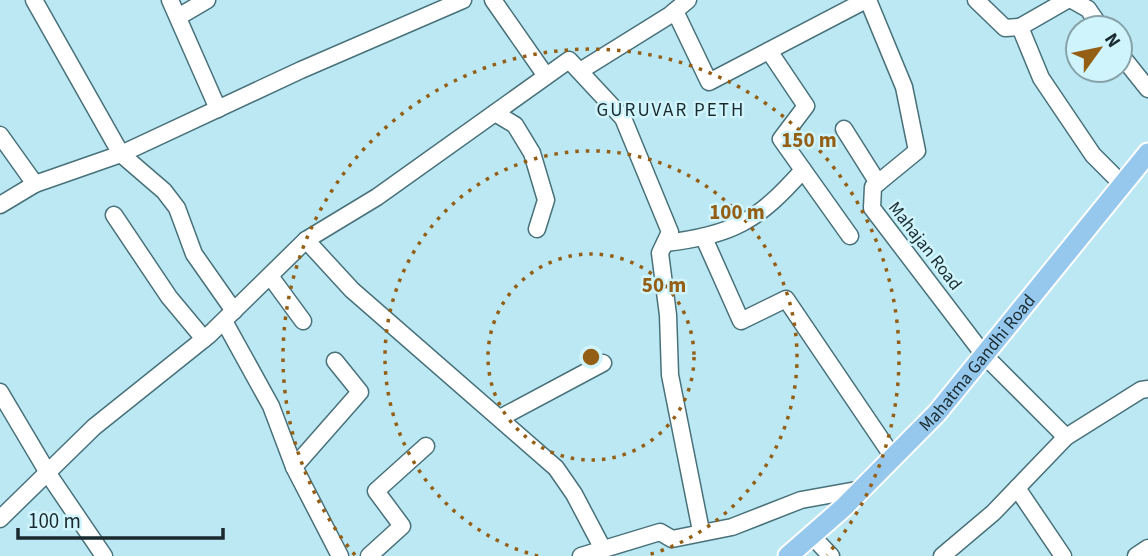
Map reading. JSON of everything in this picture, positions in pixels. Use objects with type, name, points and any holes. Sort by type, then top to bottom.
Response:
[{"type":"main road","name":"Mahatma Gandhi Road","points":[[788,556],[862,489],[937,413],[1148,152]]},
{"type":"street","points":[[34,0],[121,154],[164,191],[177,208],[194,254],[229,316],[271,406],[294,467],[340,556]]},
{"type":"street","points":[[170,0],[218,109]]},
{"type":"street","points":[[178,17],[206,0]]},
{"type":"street","points":[[0,205],[35,184],[121,154],[463,0]]},
{"type":"street","points":[[492,0],[546,76]]},
{"type":"street","points":[[580,71],[682,5],[709,82],[867,0]]},
{"type":"street","name":"Mahajan Road","points":[[867,0],[904,87],[917,151],[873,187],[872,208],[984,355]]},
{"type":"street","points":[[976,0],[1005,28],[1020,27],[1070,0],[1088,9],[1091,14]]},
{"type":"street","points":[[1020,27],[1041,78],[1093,155],[1122,184]]},
{"type":"street","points":[[769,51],[806,106],[781,139],[850,236]]},
{"type":"street","points":[[0,519],[94,427],[204,339],[306,240],[377,197],[569,60],[623,118],[670,232],[660,253],[668,314],[670,375],[701,531]]},
{"type":"street","points":[[1134,72],[1148,89]]},
{"type":"street","points":[[495,113],[515,125],[532,153],[547,200],[537,229]]},
{"type":"street","points":[[844,128],[878,183]]},
{"type":"street","points":[[0,135],[35,184]]},
{"type":"street","points":[[665,243],[704,238],[755,218],[803,170]]},
{"type":"street","points":[[114,215],[169,297],[204,339]]},
{"type":"street","points":[[704,238],[741,321],[786,299],[893,457]]},
{"type":"street","points":[[306,240],[352,290],[556,468],[574,494],[603,549]]},
{"type":"street","points":[[270,276],[303,321]]},
{"type":"street","points":[[984,355],[1066,438]]},
{"type":"street","points":[[294,467],[360,392],[335,361]]},
{"type":"street","points":[[500,418],[603,363]]},
{"type":"street","points":[[942,556],[1017,488],[1066,438],[1141,390],[1148,389]]},
{"type":"street","points":[[0,391],[103,556]]},
{"type":"street","points":[[369,556],[402,526],[376,491],[426,446]]},
{"type":"street","points":[[1017,488],[1063,556]]},
{"type":"street","points":[[581,556],[603,549],[627,550],[660,532],[672,539],[701,531],[732,527],[801,500],[862,489]]},
{"type":"street","points":[[811,536],[831,556]]},
{"type":"street","points":[[1136,556],[1148,548]]},
{"type":"district","name":"GURUVAR PETH","points":[[671,110]]}]
